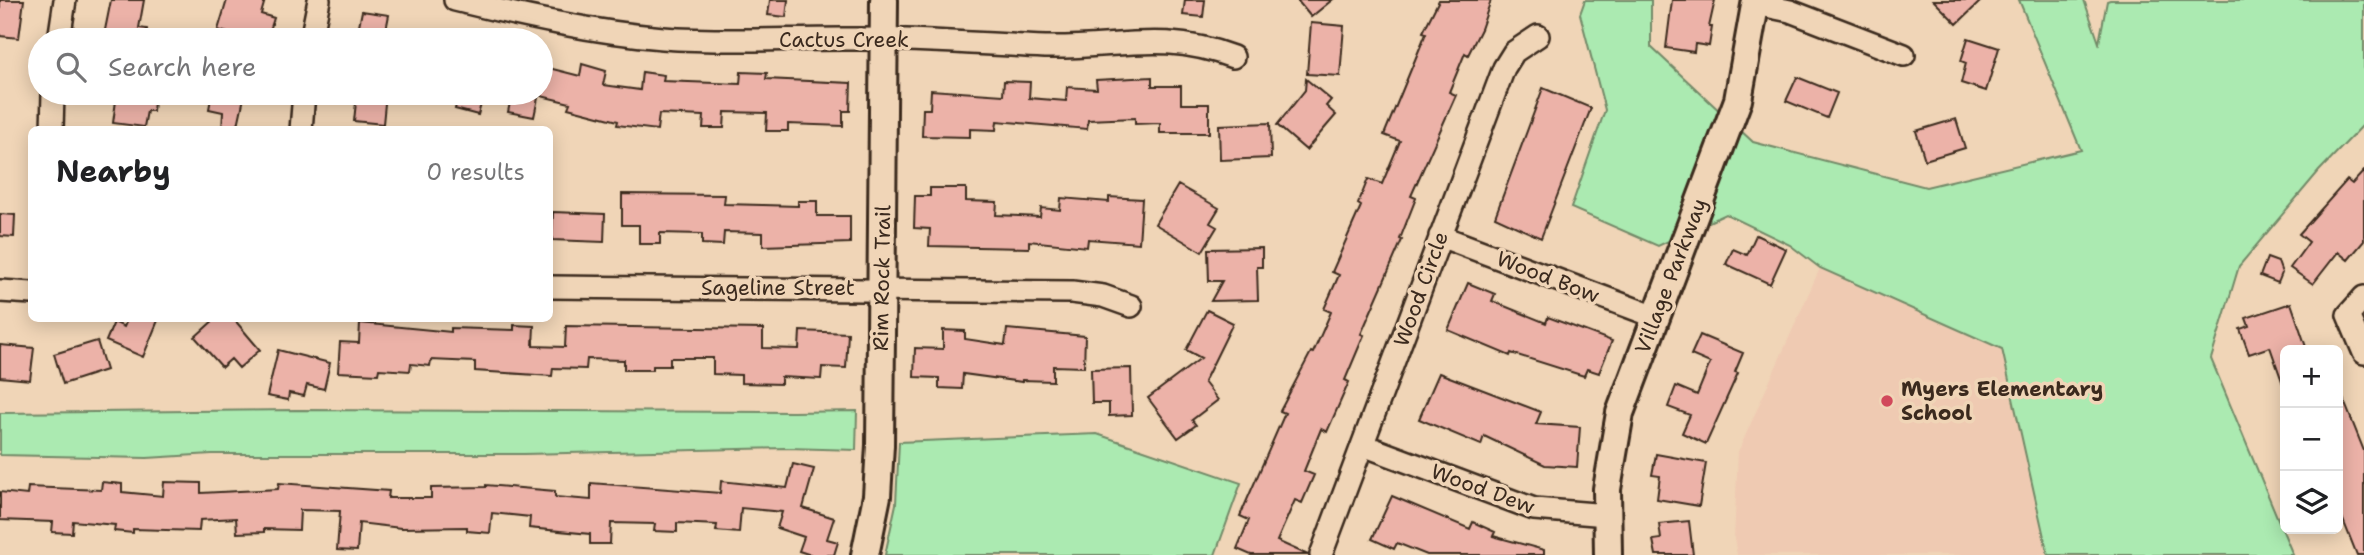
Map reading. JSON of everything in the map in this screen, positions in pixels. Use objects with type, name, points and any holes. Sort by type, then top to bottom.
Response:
[{"type":"street","points":[[61,28],[65,0]]},
{"type":"street","points":[[313,28],[319,0]]},
{"type":"street","name":"Cactus Creek","points":[[455,0],[571,26],[665,38],[762,41],[884,39],[1047,47],[1171,41],[1211,49],[1233,57]]},
{"type":"street","name":"Rim Rock Trail","points":[[865,555],[879,467],[884,0]]},
{"type":"street","points":[[1756,2],[1790,11],[1904,55]]},
{"type":"street","name":"Village Parkway","points":[[1608,555],[1607,515],[1612,445],[1620,413],[1738,100],[1756,2]]},
{"type":"street","name":"Wood Circle","points":[[1321,555],[1504,68],[1514,52],[1538,36]]},
{"type":"street","points":[[52,126],[53,105]]},
{"type":"street","points":[[301,126],[303,105]]},
{"type":"street","name":"Wood Bow","points":[[1440,236],[1656,317]]},
{"type":"street","name":"Sageline Street","points":[[553,287],[882,288],[1072,292],[1103,296],[1131,306]]},
{"type":"street","points":[[0,291],[28,293]]},
{"type":"street","points":[[2364,297],[2348,315],[2364,353]]},
{"type":"street","name":"Wood Dew","points":[[1363,445],[1534,509],[1607,515]]},
{"type":"shaded area","name":"Myers Elementary School","points":[[1820,268],[2002,350],[2048,555],[1737,555],[1734,538],[1738,452]]},
{"type":"green space","points":[[1585,0],[1651,0],[1651,47],[1753,142],[1926,187],[2081,150],[2019,0],[2084,0],[2099,43],[2107,1],[2110,0],[2364,0],[2364,124],[2319,171],[2239,266],[2211,359],[2280,524],[2280,534],[2284,534],[2293,555],[2048,555],[2002,349],[1820,268],[1790,245],[1726,214],[1658,246],[1571,208],[1605,110],[1580,14]]},
{"type":"green space","points":[[297,410],[857,411],[856,450],[787,448],[524,454],[212,454],[147,458],[0,455],[0,413]]},
{"type":"green space","points":[[1097,434],[1241,483],[1215,555],[885,555],[896,504],[899,442]]},
{"type":"building","points":[[0,0],[24,0],[19,38],[0,36]]},
{"type":"building","points":[[111,0],[144,0],[139,28],[105,28]]},
{"type":"building","points":[[227,0],[265,0],[261,14],[274,18],[271,28],[219,28]]},
{"type":"building","points":[[770,0],[788,0],[786,17],[768,15]]},
{"type":"building","points":[[1185,0],[1205,0],[1203,17],[1183,15]]},
{"type":"building","points":[[1297,0],[1332,0],[1311,17]]},
{"type":"building","points":[[1439,0],[1491,0],[1481,29],[1468,55],[1465,53],[1449,92],[1456,95],[1411,196],[1416,198],[1400,239],[1402,240],[1361,334],[1364,335],[1345,380],[1349,382],[1327,432],[1321,429],[1304,471],[1314,475],[1302,503],[1295,500],[1277,541],[1308,555],[1251,555],[1237,549],[1249,520],[1240,516],[1285,413],[1280,411],[1311,352],[1313,353],[1331,312],[1324,309],[1339,275],[1332,272],[1361,206],[1358,204],[1368,179],[1382,184],[1400,141],[1384,135],[1426,33],[1423,32]]},
{"type":"building","points":[[1672,0],[1715,0],[1709,27],[1712,27],[1709,46],[1695,44],[1694,52],[1666,48]]},
{"type":"building","points":[[1933,0],[1982,0],[1957,24]]},
{"type":"building","points":[[362,11],[389,15],[386,28],[358,28]]},
{"type":"building","points":[[1311,23],[1344,26],[1340,76],[1307,74]]},
{"type":"building","points":[[1968,38],[1999,48],[1986,91],[1961,83],[1966,63],[1961,61]]},
{"type":"building","points":[[582,64],[606,71],[603,85],[640,90],[642,72],[664,75],[663,81],[740,84],[741,72],[767,73],[766,79],[851,83],[850,111],[843,111],[843,126],[788,124],[788,131],[766,131],[767,113],[725,112],[724,128],[703,128],[704,116],[659,114],[657,130],[617,125],[618,121],[568,108],[570,103],[553,99],[553,69],[580,76]]},
{"type":"building","points":[[1152,77],[1152,86],[1181,86],[1181,104],[1209,104],[1209,133],[1160,133],[1160,123],[1135,124],[1135,118],[1088,120],[1087,129],[997,121],[996,130],[970,129],[970,137],[922,136],[923,109],[930,109],[931,90],[1003,95],[1004,81],[1030,82],[1029,98],[1066,101],[1067,87],[1097,89],[1096,80]]},
{"type":"building","points":[[1797,77],[1837,93],[1827,118],[1786,101]]},
{"type":"building","points":[[1306,79],[1331,100],[1326,106],[1336,115],[1306,150],[1277,125],[1305,90]]},
{"type":"building","points":[[1543,88],[1591,108],[1541,238],[1495,217]]},
{"type":"building","points":[[115,105],[154,105],[153,111],[147,111],[144,126],[113,123]]},
{"type":"building","points":[[210,105],[242,105],[238,126],[222,126],[223,112],[209,109]]},
{"type":"building","points":[[356,105],[385,105],[383,124],[354,121]]},
{"type":"building","points":[[456,105],[481,105],[478,115],[455,109]]},
{"type":"building","points":[[509,105],[536,105],[534,117],[508,112]]},
{"type":"building","points":[[1956,119],[1965,148],[1925,160],[1916,131]]},
{"type":"building","points":[[1270,123],[1271,158],[1220,160],[1219,125]]},
{"type":"building","points":[[2364,171],[2364,241],[2348,260],[2338,252],[2313,284],[2290,268],[2309,242],[2299,234],[2347,180],[2352,184]]},
{"type":"building","points":[[1178,185],[1219,208],[1210,223],[1217,227],[1202,252],[1155,224]]},
{"type":"building","points":[[930,188],[966,188],[966,201],[997,202],[996,215],[1040,217],[1041,208],[1060,210],[1061,198],[1109,202],[1109,197],[1142,199],[1139,243],[1088,239],[1087,247],[1029,241],[1029,248],[929,246],[930,229],[914,228],[915,196],[930,196]]},
{"type":"building","points":[[622,194],[725,195],[724,204],[798,206],[798,201],[817,201],[817,216],[850,216],[850,243],[763,246],[763,233],[724,232],[723,245],[702,244],[702,234],[660,233],[660,244],[639,244],[639,225],[622,225]]},
{"type":"building","points":[[553,212],[605,214],[604,242],[553,240]]},
{"type":"building","points":[[0,214],[15,215],[14,237],[0,236]]},
{"type":"building","points":[[1756,235],[1786,249],[1770,284],[1726,264],[1733,249],[1747,255]]},
{"type":"building","points":[[1262,248],[1262,267],[1257,267],[1258,300],[1211,301],[1222,281],[1209,281],[1208,249]]},
{"type":"building","points":[[2267,258],[2278,262],[2282,273],[2278,283],[2260,276]]},
{"type":"building","points":[[1468,283],[1495,294],[1492,301],[1546,323],[1548,317],[1612,341],[1599,373],[1587,369],[1584,376],[1511,353],[1510,356],[1448,330]]},
{"type":"building","points":[[2291,303],[2305,345],[2280,345],[2280,375],[2270,347],[2249,354],[2240,329],[2249,326],[2246,318]]},
{"type":"building","points":[[1207,310],[1233,323],[1204,382],[1218,400],[1192,420],[1196,425],[1178,438],[1148,398],[1201,358],[1186,350]]},
{"type":"building","points":[[114,322],[124,327],[126,322],[157,322],[143,357],[106,341]]},
{"type":"building","points":[[212,322],[236,322],[260,350],[239,368],[231,359],[222,367],[195,337]]},
{"type":"building","points":[[360,323],[451,332],[451,328],[514,330],[514,325],[534,326],[533,346],[565,347],[566,326],[763,329],[763,348],[799,349],[800,331],[848,333],[846,368],[822,367],[821,379],[781,377],[781,384],[741,383],[741,375],[713,374],[713,358],[670,358],[670,366],[653,366],[653,370],[624,370],[624,360],[587,359],[586,369],[553,368],[552,376],[475,371],[475,362],[431,360],[430,366],[411,364],[410,371],[379,369],[378,374],[338,372],[340,342],[359,343]]},
{"type":"building","points":[[1007,329],[1085,336],[1084,367],[1053,366],[1053,381],[1022,382],[963,374],[962,389],[939,388],[939,378],[914,377],[915,348],[943,349],[943,330],[965,331],[965,339],[1005,345]]},
{"type":"building","points":[[1700,335],[1743,353],[1735,372],[1738,373],[1706,444],[1682,433],[1690,415],[1668,407],[1676,386],[1697,395],[1710,363],[1691,355]]},
{"type":"building","points":[[97,341],[106,370],[63,384],[54,354]]},
{"type":"building","points":[[0,345],[34,348],[30,380],[0,377]]},
{"type":"building","points":[[278,350],[330,363],[324,389],[307,385],[304,396],[289,393],[288,400],[267,396]]},
{"type":"building","points":[[1131,368],[1132,415],[1109,416],[1109,403],[1092,403],[1091,369]]},
{"type":"building","points":[[1439,373],[1541,412],[1536,424],[1580,427],[1577,467],[1545,465],[1484,436],[1481,445],[1419,419]]},
{"type":"building","points":[[2343,398],[2364,451],[2364,555],[2357,555],[2343,520]]},
{"type":"building","points":[[1656,454],[1706,463],[1699,506],[1657,499],[1660,476],[1652,475]]},
{"type":"building","points":[[793,464],[814,469],[803,508],[834,518],[827,539],[838,542],[834,555],[811,555],[799,551],[804,537],[777,528],[782,512],[741,508],[739,533],[716,531],[717,525],[677,523],[677,532],[654,531],[655,524],[611,523],[610,544],[590,544],[590,534],[529,528],[530,517],[492,513],[490,533],[467,531],[467,527],[401,528],[359,523],[357,551],[337,550],[340,511],[300,510],[299,530],[264,529],[264,532],[237,533],[236,518],[200,520],[199,531],[133,529],[133,533],[114,531],[115,525],[73,521],[72,533],[52,532],[53,522],[0,520],[0,492],[27,495],[28,487],[101,490],[102,482],[122,484],[122,492],[163,496],[164,482],[201,483],[201,493],[278,489],[279,483],[389,491],[388,498],[431,498],[431,488],[486,485],[555,491],[555,497],[591,500],[591,483],[720,493],[721,481],[787,488]]},
{"type":"building","points":[[1392,496],[1470,529],[1473,522],[1495,532],[1493,536],[1544,550],[1544,555],[1427,555],[1397,543],[1394,549],[1372,539]]},
{"type":"building","points":[[1689,521],[1693,555],[1656,555],[1653,540],[1661,539],[1659,524]]},
{"type":"place","name":"Myers Elementary School","points":[[1887,401]]}]
